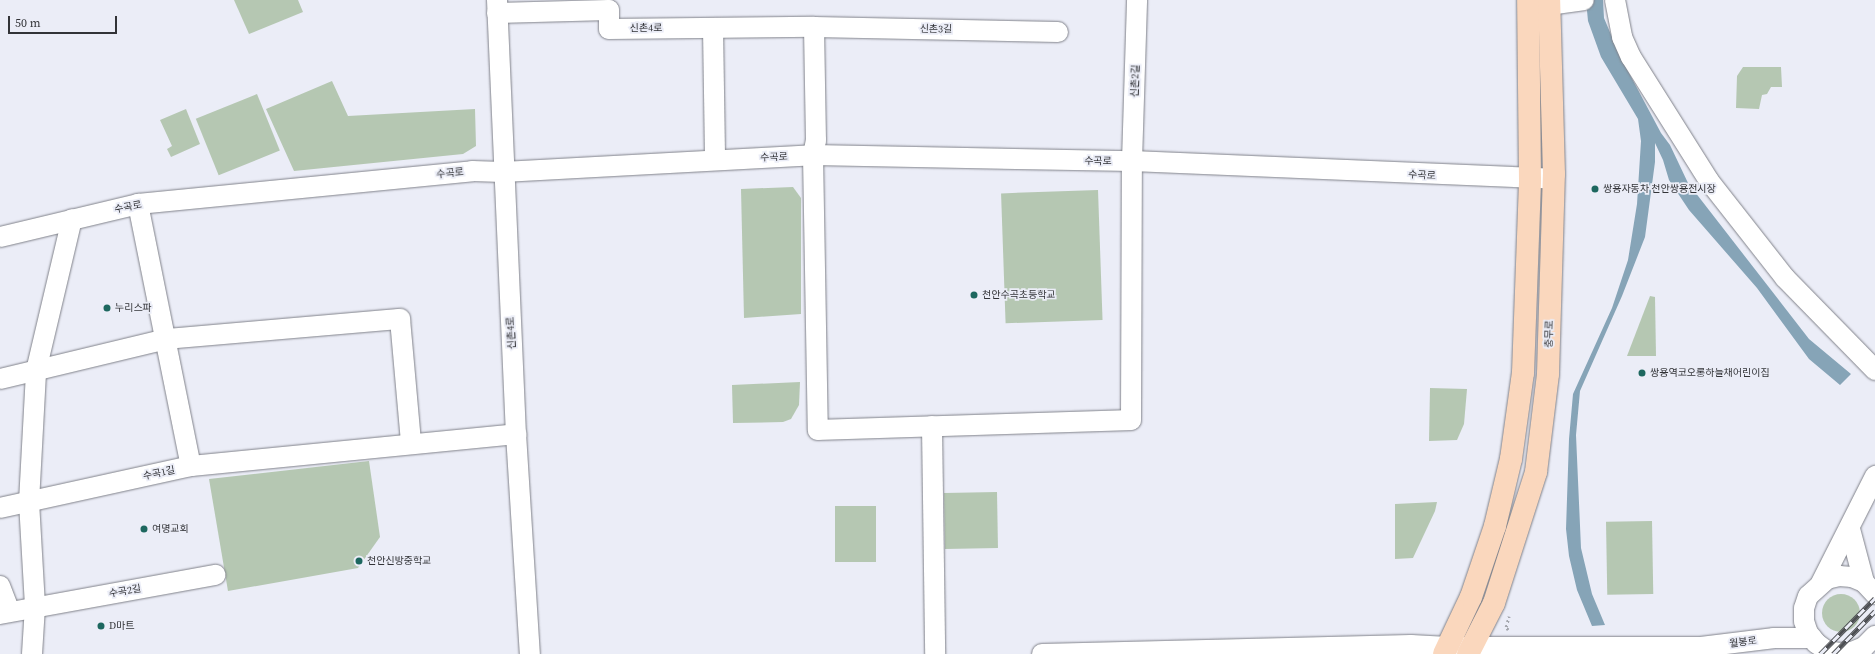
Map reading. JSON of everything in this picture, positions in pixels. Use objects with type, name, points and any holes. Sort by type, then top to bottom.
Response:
[{"type":"main road","points":[[1458,651],[1471,597],[1495,526],[1511,459],[1523,373],[1530,180],[1528,0]]},
{"type":"main road","name":"충무로","points":[[1458,651],[1494,603],[1536,472],[1548,374],[1553,179],[1549,2]]},
{"type":"street","name":"신촌2길","points":[[932,426],[1131,420],[1132,161],[1137,0]]},
{"type":"street","points":[[1549,2],[1581,0]]},
{"type":"street","points":[[1615,0],[1622,37],[1631,57],[1709,181],[1785,278],[1875,370]]},
{"type":"street","name":"신촌4로","points":[[530,654],[516,434],[503,172],[497,6],[609,5],[609,29],[814,27]]},
{"type":"street","points":[[814,27],[816,140],[813,155],[818,430],[932,426],[935,654]]},
{"type":"street","name":"신촌3길","points":[[814,27],[1058,32]]},
{"type":"street","points":[[713,28],[715,159]]},
{"type":"street","name":"수곡로","points":[[0,237],[138,204],[472,171],[503,172],[715,159],[813,155],[1132,161],[1530,180],[1553,179]]},
{"type":"street","points":[[138,204],[191,466]]},
{"type":"street","points":[[32,654],[35,606],[29,502],[36,371],[72,219]]},
{"type":"street","points":[[0,379],[166,339],[400,319],[412,443]]},
{"type":"street","name":"수곡1길","points":[[0,508],[191,466],[412,443],[516,434]]},
{"type":"street","points":[[1864,647],[1827,650],[1812,646],[1804,621],[1804,613],[1808,596],[1821,583],[1835,551],[1850,529],[1875,476]]},
{"type":"street","points":[[1850,529],[1869,588]]},
{"type":"street","name":"수곡2길","points":[[0,586],[4,612],[215,576]]},
{"type":"street","points":[[1821,583],[1839,576],[1852,577],[1869,588]]},
{"type":"street","points":[[1774,638],[1804,613]]},
{"type":"street","name":"월봉로","points":[[1458,651],[1701,647],[1729,649],[1774,638],[1812,646]]},
{"type":"street","points":[[1042,654],[1277,652],[1411,645],[1458,651]]},
{"type":"path","points":[[1511,611],[1506,627],[1511,632]]},
{"type":"green space","points":[[234,0],[298,0],[303,12],[249,34]]},
{"type":"green space","points":[[1743,67],[1781,67],[1782,87],[1771,87],[1767,94],[1762,95],[1759,109],[1736,108],[1737,76]]},
{"type":"green space","points":[[332,81],[348,116],[475,109],[476,146],[463,154],[294,171],[266,109]]},
{"type":"green space","points":[[257,94],[280,151],[219,175],[196,119]]},
{"type":"green space","points":[[186,109],[200,144],[171,157],[167,149],[172,146],[160,120]]},
{"type":"green space","points":[[793,187],[801,198],[801,314],[744,318],[741,189]]},
{"type":"green space","points":[[1098,190],[1103,320],[1006,323],[1001,193]]},
{"type":"green space","points":[[1650,296],[1655,297],[1656,356],[1627,356]]},
{"type":"green space","points":[[800,382],[799,405],[791,419],[783,422],[733,423],[732,385]]},
{"type":"green space","points":[[1430,388],[1467,389],[1464,424],[1457,440],[1429,441]]},
{"type":"green space","points":[[369,461],[380,537],[358,568],[228,591],[209,479]]},
{"type":"green space","points":[[997,492],[998,548],[945,549],[944,493]]},
{"type":"green space","points":[[1437,502],[1435,511],[1413,558],[1395,559],[1395,504]]},
{"type":"green space","points":[[835,506],[876,506],[876,562],[835,562]]},
{"type":"green space","points":[[1652,521],[1653,594],[1607,595],[1606,522]]},
{"type":"green space","points":[[1837,594],[1845,594],[1855,599],[1859,606],[1859,620],[1855,627],[1845,632],[1837,632],[1827,627],[1825,624],[1822,617],[1822,609],[1827,599],[1830,597]]},
{"type":"water","points":[[1586,0],[1603,0],[1604,18],[1620,56],[1661,133],[1670,145],[1688,183],[1809,339],[1851,374],[1840,385],[1809,359],[1757,288],[1689,210],[1669,180],[1663,160],[1655,143],[1655,162],[1645,237],[1622,296],[1580,391],[1576,435],[1581,548],[1592,594],[1605,625],[1592,626],[1577,590],[1569,556],[1566,529],[1569,439],[1573,394],[1612,308],[1628,260],[1637,204],[1641,141],[1638,119],[1601,57],[1588,21]]},
{"type":"railway","points":[[1820,654],[1875,598]]},
{"type":"railway","points":[[1833,654],[1875,611]]},
{"type":"place","name":"쌍용자동차 천안쌍용전시장","points":[[1595,189]]},
{"type":"place","name":"천안수곡초등학교","points":[[974,295]]},
{"type":"place","name":"누리스파","points":[[107,308]]},
{"type":"place","name":"쌍용역코오롱하늘채어린이집","points":[[1642,373]]},
{"type":"place","name":"여명교회","points":[[144,529]]},
{"type":"place","name":"천안신방중학교","points":[[359,561]]},
{"type":"place","name":"D마트","points":[[101,626]]}]
